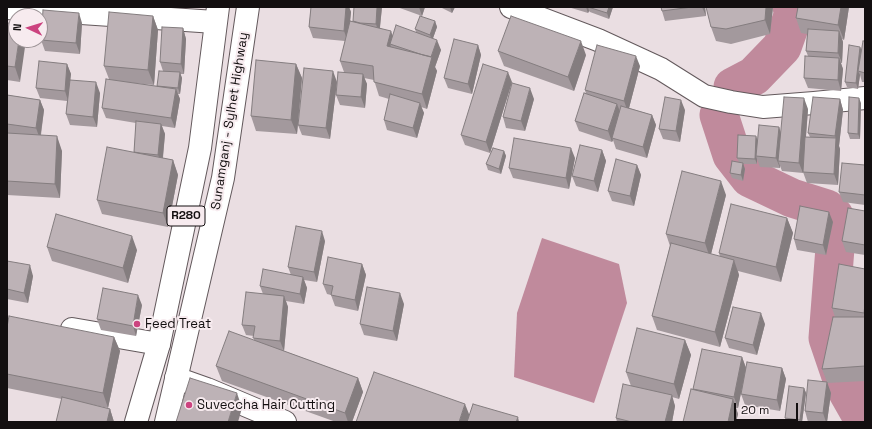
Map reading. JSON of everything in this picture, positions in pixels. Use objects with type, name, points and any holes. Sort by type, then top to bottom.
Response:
[{"type":"main road","name":"Sunamganj - Sylhet Highway","points":[[166,422],[223,178],[248,7]]},
{"type":"main road","points":[[511,7],[598,40],[661,69],[704,96],[763,107],[865,98]]},
{"type":"main road","points":[[7,8],[216,14]]},
{"type":"main road","name":"Sunamganj - Sylhet Highway","points":[[136,422],[159,344],[200,148],[216,14]]},
{"type":"main road","points":[[53,326],[159,344]]},
{"type":"main road","points":[[176,378],[207,389],[285,422]]},
{"type":"shaded area","points":[[542,238],[619,264],[627,303],[594,403],[514,377],[517,313]]},
{"type":"building","points":[[311,7],[346,7],[344,31],[309,27]]},
{"type":"building","points":[[354,7],[377,7],[376,24],[353,21]]},
{"type":"building","points":[[588,7],[609,7],[607,13]]},
{"type":"building","points":[[661,7],[692,7],[662,11]]},
{"type":"building","points":[[706,7],[766,7],[765,20],[726,29],[711,27]]},
{"type":"building","points":[[798,7],[841,7],[838,25],[796,18]]},
{"type":"building","points":[[48,10],[79,13],[76,43],[48,41]]},
{"type":"building","points":[[109,12],[153,16],[148,70],[104,66]]},
{"type":"building","points":[[420,16],[435,21],[430,35],[415,29]]},
{"type":"building","points":[[511,16],[581,41],[568,77],[498,51]]},
{"type":"building","points":[[350,21],[391,31],[387,46],[432,57],[422,94],[374,82],[373,66],[340,61]]},
{"type":"building","points":[[7,23],[8,48],[18,48],[15,67],[7,66]]},
{"type":"building","points":[[396,25],[437,40],[431,57],[390,44]]},
{"type":"building","points":[[162,27],[183,28],[181,64],[160,62]]},
{"type":"building","points":[[808,29],[839,31],[838,53],[806,51]]},
{"type":"building","points":[[454,39],[478,45],[468,84],[444,78]]},
{"type":"building","points":[[863,41],[865,41],[865,73],[858,71]]},
{"type":"building","points":[[597,45],[636,56],[624,101],[585,90]]},
{"type":"building","points":[[849,45],[860,47],[856,83],[845,82]]},
{"type":"building","points":[[805,56],[839,58],[838,80],[804,78]]},
{"type":"building","points":[[256,60],[296,64],[291,120],[251,116]]},
{"type":"building","points":[[39,61],[67,64],[65,91],[36,88]]},
{"type":"building","points":[[483,64],[508,72],[486,142],[461,135]]},
{"type":"building","points":[[304,68],[333,71],[326,128],[298,125]]},
{"type":"building","points":[[159,71],[180,72],[178,88],[157,86]]},
{"type":"building","points":[[338,72],[363,74],[361,97],[336,95]]},
{"type":"building","points":[[106,79],[176,89],[171,118],[102,108]]},
{"type":"building","points":[[70,80],[96,82],[93,117],[66,114]]},
{"type":"building","points":[[512,83],[530,88],[521,121],[503,117]]},
{"type":"building","points":[[584,93],[617,104],[608,131],[575,121]]},
{"type":"building","points":[[390,94],[420,103],[413,128],[384,120]]},
{"type":"building","points":[[7,95],[40,100],[36,128],[7,124]]},
{"type":"building","points":[[665,97],[681,100],[676,131],[659,129]]},
{"type":"building","points":[[784,97],[804,98],[799,163],[778,161]]},
{"type":"building","points":[[813,97],[840,99],[835,136],[808,133]]},
{"type":"building","points":[[849,97],[859,98],[858,134],[848,133]]},
{"type":"building","points":[[621,106],[652,115],[643,147],[612,138]]},
{"type":"building","points":[[136,121],[161,124],[158,155],[134,152]]},
{"type":"building","points":[[759,125],[779,127],[776,158],[756,156]]},
{"type":"building","points":[[7,133],[57,136],[55,184],[7,181]]},
{"type":"building","points":[[738,135],[756,136],[755,159],[737,158]]},
{"type":"building","points":[[805,137],[836,138],[834,174],[803,172]]},
{"type":"building","points":[[514,138],[571,148],[566,178],[509,168]]},
{"type":"building","points":[[580,145],[602,150],[594,181],[572,176]]},
{"type":"building","points":[[107,147],[173,160],[163,213],[97,200]]},
{"type":"building","points":[[493,148],[504,151],[499,169],[486,164]]},
{"type":"building","points":[[616,159],[637,165],[630,196],[608,191]]},
{"type":"building","points":[[732,161],[743,163],[741,175],[730,173]]},
{"type":"building","points":[[842,163],[865,165],[865,195],[839,192]]},
{"type":"building","points":[[682,171],[721,181],[705,243],[666,234]]},
{"type":"building","points":[[731,204],[787,218],[776,267],[719,253]]},
{"type":"building","points":[[800,206],[829,212],[823,245],[794,239]]},
{"type":"building","points":[[848,208],[865,211],[865,245],[842,241]]},
{"type":"building","points":[[56,214],[132,236],[123,268],[47,247]]},
{"type":"building","points":[[296,226],[322,231],[314,272],[288,267]]},
{"type":"building","points":[[671,243],[734,260],[715,332],[652,316]]},
{"type":"building","points":[[328,257],[362,264],[355,300],[331,295],[333,286],[323,284]]},
{"type":"building","points":[[7,261],[30,265],[24,293],[7,289]]},
{"type":"building","points":[[839,264],[865,269],[864,313],[832,308]]},
{"type":"building","points":[[263,269],[303,277],[300,294],[260,286]]},
{"type":"building","points":[[367,287],[400,293],[393,331],[360,324]]},
{"type":"building","points":[[103,288],[138,295],[133,326],[97,319]]},
{"type":"building","points":[[246,292],[284,296],[280,341],[253,338],[255,326],[242,325]]},
{"type":"building","points":[[733,307],[761,313],[753,345],[725,338]]},
{"type":"building","points":[[9,316],[114,337],[103,393],[7,374],[7,327]]},
{"type":"building","points":[[833,317],[865,317],[865,366],[822,369]]},
{"type":"building","points":[[637,328],[685,340],[674,384],[626,372]]},
{"type":"building","points":[[229,331],[358,378],[345,413],[216,366]]},
{"type":"building","points":[[702,349],[742,357],[734,397],[693,389]]},
{"type":"building","points":[[747,362],[782,368],[777,400],[741,394]]},
{"type":"building","points":[[374,372],[465,404],[459,422],[356,422]]},
{"type":"building","points":[[190,378],[237,393],[228,422],[176,422]]},
{"type":"building","points":[[808,380],[827,382],[823,413],[805,411]]},
{"type":"building","points":[[623,384],[672,395],[665,422],[632,422],[616,418]]},
{"type":"building","points":[[789,386],[804,388],[800,420],[785,418]]},
{"type":"building","points":[[691,389],[733,399],[728,422],[683,422]]},
{"type":"building","points":[[62,397],[110,409],[107,422],[56,422]]},
{"type":"building","points":[[473,404],[518,417],[516,422],[467,422]]},
{"type":"waterway","points":[[733,87],[754,76],[782,47],[794,13],[792,7]]},
{"type":"waterway","points":[[719,115],[732,155],[750,178],[792,198],[827,209],[834,216],[836,235],[828,338],[844,385],[865,422]]},
{"type":"place","name":"Feed Treat","points":[[137,324]]},
{"type":"place","name":"Suveccha Hair Cutting","points":[[189,405]]}]
